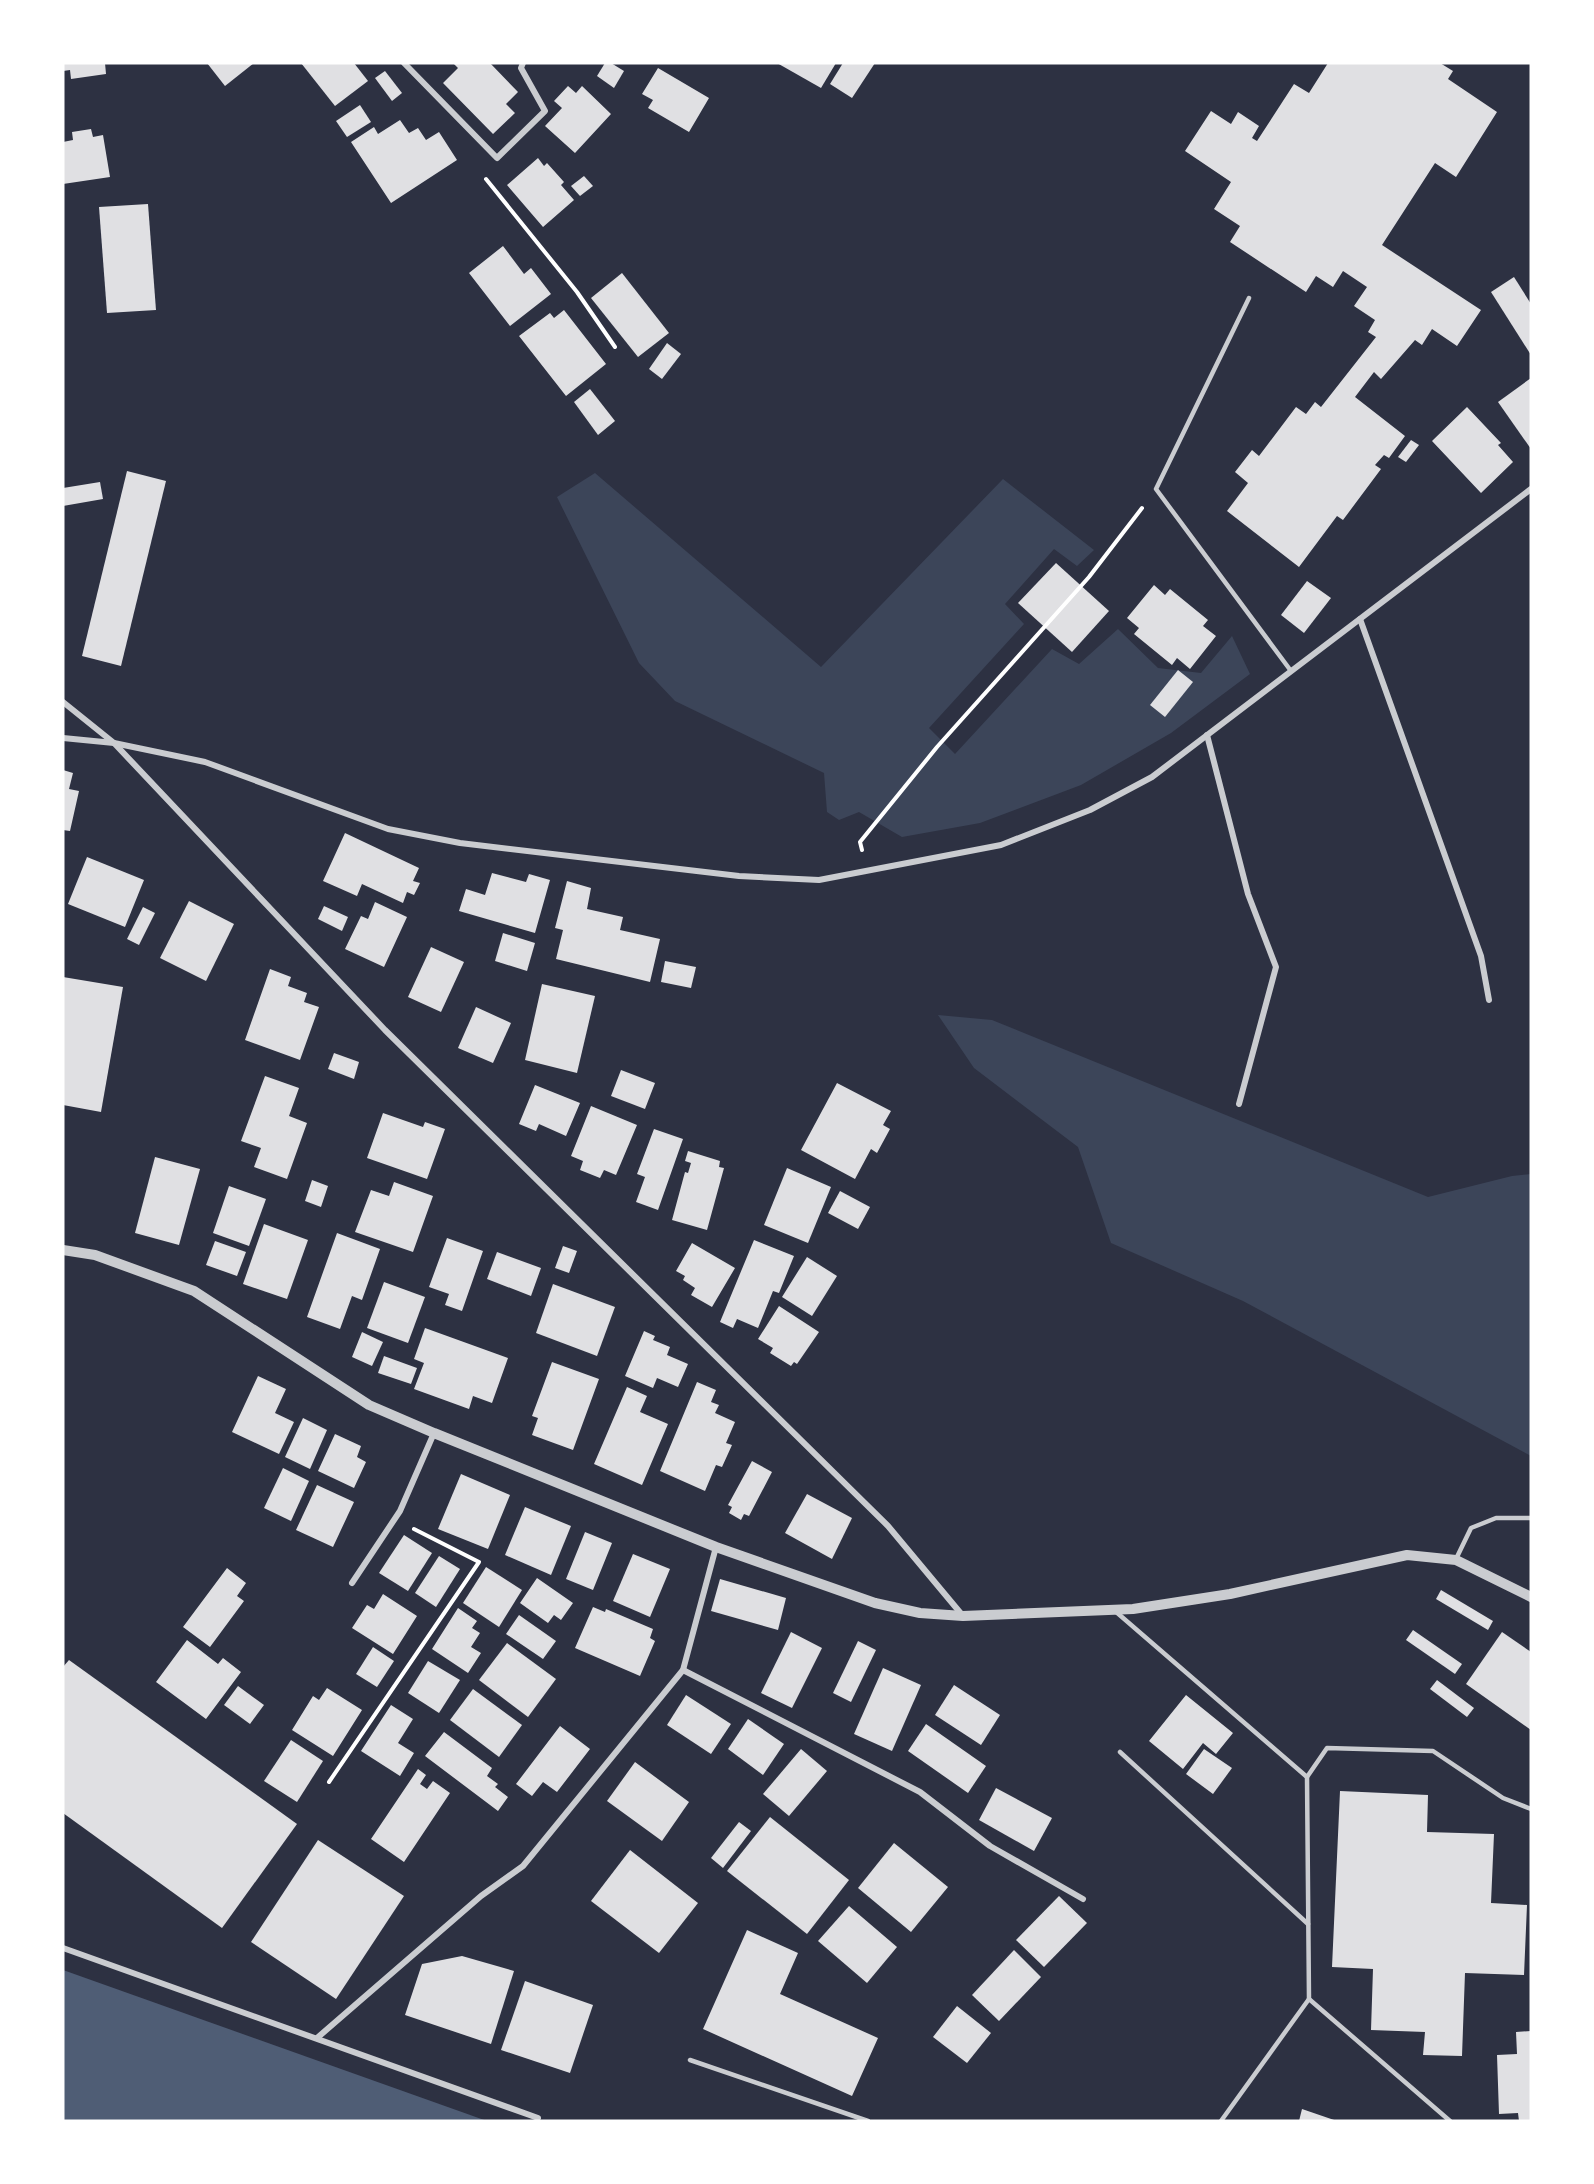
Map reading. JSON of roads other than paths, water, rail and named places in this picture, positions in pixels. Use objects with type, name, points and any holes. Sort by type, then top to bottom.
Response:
[{"type":"street","points":[[404,63],[497,158],[545,111],[520,68],[523,63]]},
{"type":"street","points":[[63,738],[114,743],[205,762],[388,829],[460,843],[739,876],[819,880],[1001,845],[1090,810],[1152,777],[1531,489]]},
{"type":"street","points":[[1360,619],[1481,956],[1489,1000]]},
{"type":"street","points":[[63,702],[114,743],[385,1030],[888,1526],[963,1616]]},
{"type":"street","points":[[1207,735],[1248,894],[1276,967],[1239,1104]]},
{"type":"street","points":[[63,1250],[95,1255],[194,1291],[369,1405],[716,1547],[875,1603],[920,1613],[963,1616],[1114,1610],[1230,1594],[1407,1555],[1456,1560],[1531,1597]]},
{"type":"street","points":[[352,1583],[394,1519],[434,1433]]},
{"type":"street","points":[[318,2038],[481,1896],[523,1866],[683,1670],[716,1547]]},
{"type":"street","points":[[683,1670],[920,1792],[990,1846],[1083,1899]]},
{"type":"street","points":[[63,1948],[538,2118]]},
{"type":"lane","points":[[1249,298],[1156,489],[1291,671]]},
{"type":"lane","points":[[1456,1560],[1471,1528],[1496,1518],[1531,1518]]},
{"type":"lane","points":[[1114,1610],[1307,1777]]},
{"type":"lane","points":[[1221,2121],[1309,1999],[1307,1777],[1327,1748],[1433,1751],[1503,1798],[1531,1809]]},
{"type":"lane","points":[[1120,1752],[1308,1924]]},
{"type":"lane","points":[[1309,1999],[1450,2121]]},
{"type":"lane","points":[[690,2060],[868,2121]]}]
